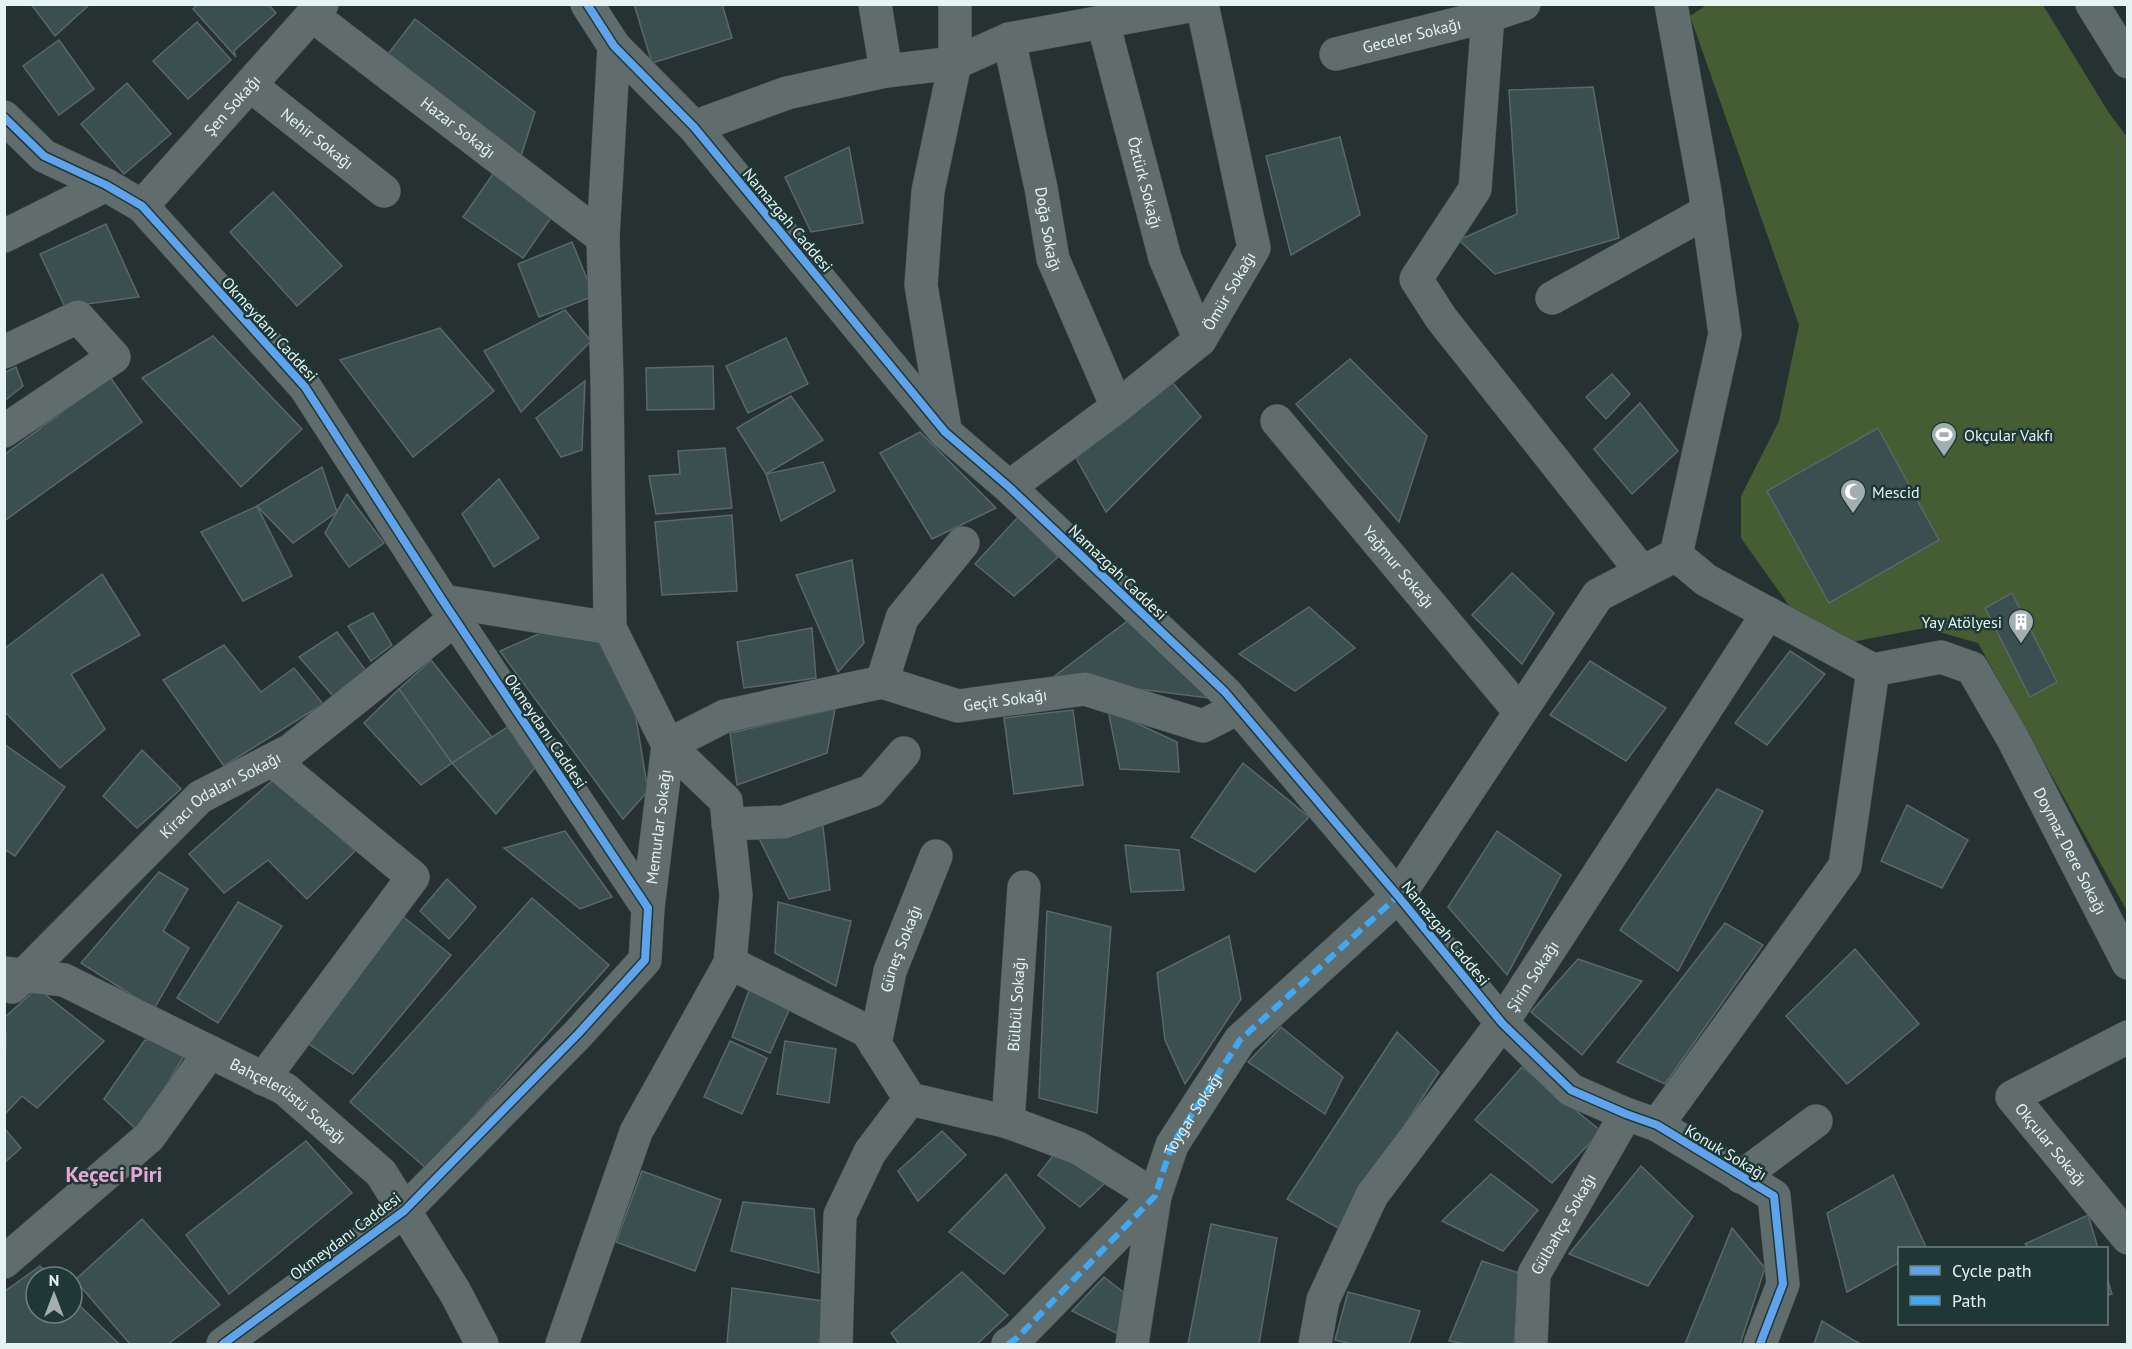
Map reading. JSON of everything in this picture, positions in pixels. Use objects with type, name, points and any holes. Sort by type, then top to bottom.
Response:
[{"type":"street","name":"Namazgah Caddesi","points":[[587,4],[614,46],[694,127],[945,432],[1009,487],[1225,692],[1502,1023],[1571,1090],[1657,1125]]},
{"type":"street","points":[[875,4],[886,70]]},
{"type":"street","points":[[945,432],[921,285],[928,191],[956,63],[955,4]]},
{"type":"street","points":[[694,127],[787,93],[886,70],[956,63],[1009,39],[1201,4]]},
{"type":"street","name":"Ömür Sokağı","points":[[1009,487],[1117,407],[1200,340],[1254,248],[1201,4]]},
{"type":"street","name":"Geceler Sokağı","points":[[1336,54],[1488,16],[1524,4]]},
{"type":"street","points":[[1657,1125],[1845,866],[1873,670],[1707,580],[1676,555],[1725,334],[1708,211],[1671,4]]},
{"type":"street","points":[[2092,4],[2127,62]]},
{"type":"street","name":"Şen Sokağı","points":[[142,206],[317,10]]},
{"type":"street","name":"Hazar Sokağı","points":[[317,10],[603,238]]},
{"type":"street","points":[[1488,16],[1475,189],[1416,279],[1441,318],[1642,572]]},
{"type":"street","name":"Öztürk Sokağı","points":[[1103,22],[1165,258],[1200,340]]},
{"type":"street","name":"Doğa Sokağı","points":[[1009,39],[1041,188],[1053,260],[1117,407]]},
{"type":"street","points":[[562,1344],[636,1132],[730,963],[736,895],[726,801],[668,745],[610,628],[603,238],[614,46]]},
{"type":"street","name":"Nehir Sokağı","points":[[250,85],[384,191]]},
{"type":"street","name":"Okmeydanı Caddesi","points":[[4,117],[44,156],[106,185],[142,206],[305,387],[449,610],[648,908],[645,960],[578,1034],[404,1211],[223,1344]]},
{"type":"street","points":[[4,236],[106,185]]},
{"type":"street","points":[[1552,298],[1708,211]]},
{"type":"street","points":[[4,352],[78,317],[114,357],[4,431]]},
{"type":"street","name":"Yağmur Sokağı","points":[[1277,421],[1520,712]]},
{"type":"street","points":[[882,682],[902,618],[963,543]]},
{"type":"street","name":"Toygar Sokağı","points":[[1008,1344],[1017,1338],[1155,1197],[1172,1145],[1240,1040],[1398,896],[1598,595],[1676,555]]},
{"type":"street","points":[[449,610],[610,628]]},
{"type":"street","name":"Kiracı Odaları Sokağı","points":[[11,981],[200,797],[291,750],[449,610]]},
{"type":"street","name":"Şirin Sokağı","points":[[1315,1344],[1323,1300],[1372,1195],[1502,1023],[1768,613]]},
{"type":"street","name":"Doymaz Dere Sokağı","points":[[1873,670],[1941,657],[1972,668],[2013,740],[2127,963]]},
{"type":"street","name":"Geçit Sokağı","points":[[668,745],[725,716],[882,682],[958,706],[1085,689],[1203,726],[1238,708]]},
{"type":"street","name":"Memurlar Sokağı","points":[[648,908],[668,745]]},
{"type":"street","points":[[728,824],[784,822],[871,791],[904,753]]},
{"type":"street","points":[[263,1079],[413,876],[272,760]]},
{"type":"street","name":"Güneş Sokağı","points":[[875,1044],[890,971],[936,856]]},
{"type":"street","name":"Bülbül Sokağı","points":[[1008,1122],[1024,887]]},
{"type":"street","points":[[730,963],[867,1031],[910,1099],[1008,1122],[1078,1148],[1155,1197],[1132,1344]]},
{"type":"street","name":"Bahçelerüstü Sokağı","points":[[11,981],[64,980],[285,1089],[381,1173],[455,1293],[482,1344]]},
{"type":"street","name":"Okçular Sokağı","points":[[2127,1037],[2012,1097],[2127,1238]]},
{"type":"street","points":[[4,1262],[149,1137],[210,1052]]},
{"type":"street","points":[[836,1344],[840,1215],[870,1152],[910,1099]]},
{"type":"street","name":"Gülbahçe Sokağı","points":[[1531,1344],[1534,1274],[1626,1114]]},
{"type":"street","points":[[1741,1177],[1816,1121]]},
{"type":"street","name":"Konuk Sokağı","points":[[1657,1125],[1774,1197],[1783,1284],[1760,1344]]},
{"type":"green space","name":"Okçular Vakfı","points":[[1708,4],[2043,5],[2109,113],[2127,137],[2127,911],[1978,643],[1925,628],[1851,642],[1795,614],[1741,538],[1741,496],[1779,421],[1799,325],[1690,16]]},
{"type":"building","points":[[31,4],[90,4],[55,36]]},
{"type":"building","points":[[198,4],[268,4],[276,13],[234,51],[236,57],[193,9]]},
{"type":"building","points":[[634,4],[722,4],[732,38],[652,63]]},
{"type":"building","points":[[415,19],[535,112],[521,156],[388,54]]},
{"type":"building","points":[[197,22],[231,60],[188,99],[153,61]]},
{"type":"building","points":[[59,40],[94,89],[59,115],[23,66]]},
{"type":"building","points":[[127,83],[171,134],[124,174],[81,124]]},
{"type":"building","points":[[1593,87],[1619,238],[1495,274],[1459,240],[1517,214],[1509,90]]},
{"type":"building","points":[[1340,137],[1360,215],[1291,255],[1266,156]]},
{"type":"building","points":[[849,147],[863,223],[811,232],[785,177]]},
{"type":"building","points":[[495,171],[555,212],[523,258],[463,217]]},
{"type":"building","points":[[273,192],[342,266],[297,306],[230,232]]},
{"type":"building","points":[[106,224],[139,297],[65,307],[40,254]]},
{"type":"building","points":[[572,242],[594,296],[539,317],[518,264]]},
{"type":"building","points":[[565,310],[591,341],[521,412],[484,351]]},
{"type":"building","points":[[440,328],[494,391],[413,457],[340,360]]},
{"type":"building","points":[[213,336],[302,429],[241,487],[142,378]]},
{"type":"building","points":[[786,338],[808,384],[748,413],[726,366]]},
{"type":"building","points":[[1350,359],[1427,436],[1399,522],[1296,404]]},
{"type":"building","points":[[713,366],[714,409],[647,410],[646,368]]},
{"type":"building","points":[[16,367],[23,386],[4,401],[4,373]]},
{"type":"building","points":[[1612,374],[1630,394],[1606,419],[1586,397]]},
{"type":"building","points":[[110,377],[142,422],[4,521],[4,455]]},
{"type":"building","points":[[585,381],[582,450],[561,457],[536,418]]},
{"type":"building","points":[[1173,383],[1201,417],[1106,512],[1076,458]]},
{"type":"building","points":[[791,396],[823,440],[766,474],[737,428]]},
{"type":"building","points":[[1640,403],[1678,451],[1632,494],[1594,449]]},
{"type":"building","name":"Mescid","points":[[1878,428],[1939,540],[1829,603],[1767,491]]},
{"type":"building","points":[[920,432],[996,508],[932,539],[880,453]]},
{"type":"building","points":[[725,448],[732,508],[656,514],[649,476],[680,474],[678,451]]},
{"type":"building","points":[[823,462],[835,491],[781,521],[766,474]]},
{"type":"building","points":[[322,467],[337,512],[293,543],[257,506]]},
{"type":"building","points":[[499,479],[539,538],[494,567],[462,514]]},
{"type":"building","points":[[347,494],[384,543],[349,567],[325,533]]},
{"type":"building","points":[[257,506],[292,576],[243,601],[201,532]]},
{"type":"building","points":[[732,515],[737,591],[662,595],[655,522]]},
{"type":"building","points":[[1018,517],[1058,557],[1014,596],[975,564]]},
{"type":"building","points":[[852,560],[864,643],[838,672],[796,575]]},
{"type":"building","points":[[1512,573],[1554,613],[1522,664],[1472,615]]},
{"type":"building","points":[[102,574],[140,635],[71,674],[105,729],[60,768],[4,711],[4,649]]},
{"type":"building","name":"Yay Atölyesi","points":[[2012,593],[2057,682],[2030,697],[1985,608]]},
{"type":"building","points":[[1309,607],[1355,648],[1295,691],[1239,654]]},
{"type":"building","points":[[373,613],[392,645],[371,661],[348,626]]},
{"type":"building","points":[[1130,619],[1209,698],[1052,678]]},
{"type":"building","points":[[812,628],[816,678],[744,688],[737,642]]},
{"type":"building","points":[[337,632],[367,672],[334,697],[299,657]]},
{"type":"building","points":[[543,632],[600,637],[635,712],[648,791],[623,819],[500,651]]},
{"type":"building","points":[[224,645],[261,692],[294,668],[323,704],[224,766],[163,680]]},
{"type":"building","points":[[1790,651],[1825,674],[1767,745],[1735,723]]},
{"type":"building","points":[[431,660],[492,737],[452,763],[399,689]]},
{"type":"building","points":[[1590,661],[1666,708],[1626,761],[1550,715]]},
{"type":"building","points":[[399,689],[452,763],[421,785],[364,723]]},
{"type":"building","points":[[835,709],[827,753],[737,785],[730,733]]},
{"type":"building","points":[[1073,710],[1083,785],[1014,794],[1004,718]]},
{"type":"building","points":[[1108,710],[1177,742],[1179,772],[1120,769]]},
{"type":"building","points":[[512,724],[539,763],[496,814],[452,763]]},
{"type":"building","points":[[4,744],[65,787],[15,856],[4,849]]},
{"type":"building","points":[[142,750],[181,789],[137,828],[103,796]]},
{"type":"building","points":[[1243,763],[1309,817],[1255,872],[1191,837]]},
{"type":"building","points":[[274,779],[355,851],[307,899],[268,860],[224,893],[189,854]]},
{"type":"building","points":[[1717,789],[1763,811],[1678,971],[1620,930]]},
{"type":"building","points":[[1907,805],[1968,840],[1942,888],[1881,861]]},
{"type":"building","points":[[823,826],[830,890],[789,899],[754,828]]},
{"type":"building","points":[[565,831],[612,897],[580,909],[504,848]]},
{"type":"building","points":[[1497,831],[1561,875],[1507,975],[1448,907]]},
{"type":"building","points":[[1125,845],[1179,850],[1184,890],[1131,892]]},
{"type":"building","points":[[159,872],[188,889],[163,931],[189,948],[154,1009],[81,963]]},
{"type":"building","points":[[447,879],[476,907],[449,939],[420,911]]},
{"type":"building","points":[[532,898],[609,965],[427,1169],[350,1102]]},
{"type":"building","points":[[238,902],[282,926],[218,1023],[177,998]]},
{"type":"building","points":[[778,902],[851,921],[836,986],[775,953]]},
{"type":"building","points":[[1047,911],[1111,927],[1097,1113],[1039,1098]]},
{"type":"building","points":[[401,915],[451,955],[353,1074],[306,1042]]},
{"type":"building","points":[[1725,923],[1763,945],[1665,1084],[1617,1062]]},
{"type":"building","points":[[1229,936],[1241,999],[1185,1084],[1165,1040],[1157,973]]},
{"type":"building","points":[[1855,949],[1919,1024],[1847,1084],[1786,1016]]},
{"type":"building","points":[[1578,959],[1642,981],[1582,1055],[1531,1012]]},
{"type":"building","points":[[751,985],[790,1008],[770,1053],[732,1037]]},
{"type":"building","points":[[37,988],[104,1041],[37,1108],[22,1096],[4,1115],[6,1035],[4,1018]]},
{"type":"building","points":[[1281,1027],[1343,1077],[1325,1114],[1248,1062]]},
{"type":"building","points":[[1397,1032],[1439,1072],[1338,1228],[1287,1199]]},
{"type":"building","points":[[145,1040],[192,1043],[138,1131],[104,1099]]},
{"type":"building","points":[[730,1041],[767,1058],[742,1114],[704,1097]]},
{"type":"building","points":[[785,1041],[836,1049],[829,1103],[777,1094]]},
{"type":"building","points":[[1522,1067],[1601,1131],[1552,1183],[1475,1120]]},
{"type":"building","points":[[4,1128],[21,1148],[4,1163]]},
{"type":"building","points":[[942,1131],[966,1155],[918,1201],[898,1171]]},
{"type":"building","points":[[306,1141],[352,1193],[229,1294],[186,1235]]},
{"type":"building","points":[[1063,1143],[1104,1184],[1080,1207],[1038,1175]]},
{"type":"building","points":[[1641,1166],[1693,1216],[1648,1286],[1569,1254]]},
{"type":"building","points":[[642,1171],[721,1200],[695,1271],[616,1242]]},
{"type":"building","points":[[1006,1174],[1045,1228],[1004,1274],[949,1232]]},
{"type":"building","points":[[1491,1174],[1538,1210],[1503,1251],[1442,1221]]},
{"type":"building","points":[[1893,1175],[1926,1247],[1898,1247],[1898,1263],[1847,1292],[1827,1213]]},
{"type":"building","points":[[743,1202],[814,1209],[819,1273],[731,1251]]},
{"type":"building","points":[[2088,1215],[2098,1247],[2028,1247],[2025,1244]]},
{"type":"building","points":[[142,1219],[220,1305],[168,1344],[130,1344],[84,1290],[84,1272]]},
{"type":"building","points":[[1211,1224],[1277,1238],[1259,1344],[1188,1344]]},
{"type":"building","points":[[1732,1228],[1765,1268],[1740,1344],[1685,1344]]},
{"type":"building","points":[[1482,1261],[1519,1273],[1514,1344],[1466,1344],[1449,1341]]},
{"type":"building","points":[[962,1272],[1008,1315],[977,1344],[899,1344],[891,1333]]},
{"type":"building","points":[[1104,1277],[1127,1295],[1118,1334],[1072,1311]]},
{"type":"building","points":[[24,1278],[24,1325],[84,1325],[84,1310],[119,1344],[4,1344],[4,1292]]},
{"type":"building","points":[[2108,1281],[2112,1294],[2108,1295]]},
{"type":"building","points":[[732,1288],[823,1301],[819,1344],[727,1344]]},
{"type":"building","points":[[1348,1292],[1420,1311],[1409,1344],[1352,1344],[1335,1340]]},
{"type":"building","points":[[1822,1321],[1853,1340],[1861,1344],[1814,1344]]},
{"type":"marked path","points":[[1008,1344],[1017,1338],[1155,1196],[1172,1145],[1240,1040],[1398,896]]},
{"type":"cycle path","points":[[587,4],[614,46],[694,127],[945,432],[1009,487],[1225,692],[1502,1023],[1571,1090],[1657,1125],[1774,1196],[1783,1284],[1760,1344]]},
{"type":"cycle path","points":[[4,117],[44,156],[106,185],[142,206],[305,387],[443,601],[648,908],[645,960],[578,1034],[404,1211],[223,1344]]},
{"type":"place","name":"Okçular Vakfı","points":[[1944,458]]},
{"type":"place","name":"Mescid","points":[[1853,515]]},
{"type":"place","name":"Yay Atölyesi","points":[[2021,645]]},
{"type":"district","name":"Keçeci Piri","points":[[114,1174]]}]
